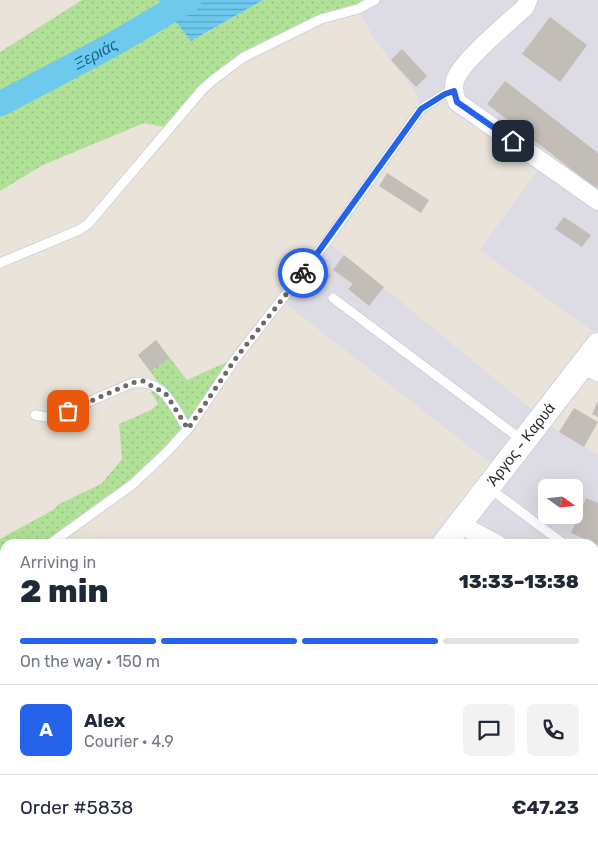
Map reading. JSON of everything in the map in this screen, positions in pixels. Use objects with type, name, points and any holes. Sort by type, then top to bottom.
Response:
[{"type":"main road","name":"Άργος - Καρυά","points":[[448,539],[523,441],[590,369],[598,345]]},
{"type":"street","points":[[528,0],[525,7],[478,50],[456,78],[454,91],[457,102],[598,201]]},
{"type":"street","points":[[459,524],[488,539]]},
{"type":"lane","points":[[0,263],[79,230],[88,224],[202,90],[244,56],[321,19],[358,9],[376,0]]},
{"type":"lane","points":[[57,539],[133,484],[188,429],[236,358],[322,248],[421,109],[445,94],[454,91]]},
{"type":"lane","points":[[334,298],[523,441]]},
{"type":"lane","points":[[36,414],[52,418],[132,383],[143,381],[166,394],[188,429]]},
{"type":"lane","points":[[488,488],[557,539]]},
{"type":"shaded area","points":[[375,0],[598,0],[598,335],[480,250],[543,163],[453,91],[421,109],[417,94],[373,37],[358,9]]},
{"type":"shaded area","points":[[327,241],[536,413],[497,468],[282,301]]},
{"type":"shaded area","points":[[545,421],[559,432],[598,455],[598,539],[454,539]]},
{"type":"green space","points":[[82,0],[158,0],[191,41],[263,0],[375,0],[292,33],[252,53],[215,78],[169,128],[144,123],[43,165],[0,191],[0,52]]},
{"type":"green space","points":[[156,340],[187,380],[236,358],[167,452],[56,539],[0,539],[53,510],[59,504],[101,484],[122,459],[119,424],[151,410],[158,404],[151,392],[158,382],[138,355]]},
{"type":"water","points":[[158,0],[263,0],[191,41]]},
{"type":"building","points":[[550,17],[587,45],[560,82],[522,54]]},
{"type":"building","points":[[402,49],[427,76],[416,87],[391,60]]},
{"type":"building","points":[[505,81],[598,153],[598,190],[487,104]]},
{"type":"building","points":[[387,173],[429,200],[421,213],[379,186]]},
{"type":"building","points":[[564,217],[591,235],[582,247],[555,229]]},
{"type":"building","points":[[344,255],[384,287],[369,306],[348,289],[353,284],[333,270]]},
{"type":"building","points":[[321,268],[331,275],[322,289],[312,282]]},
{"type":"building","points":[[156,340],[169,358],[150,371],[138,355]]},
{"type":"building","points":[[598,401],[598,417],[592,414]]},
{"type":"building","points":[[574,408],[598,422],[584,447],[559,432]]},
{"type":"building","points":[[586,498],[598,503],[598,539],[584,539],[571,533],[575,524],[583,524],[583,505]]},
{"type":"waterway","name":"Ξεριάς","points":[[0,104],[110,46],[189,0]]},
{"type":"way so far","points":[[68,411],[132,383],[143,381],[166,394],[188,429],[236,358],[303,273]]},
{"type":"route","points":[[303,273],[421,109],[445,94],[454,91],[457,102],[513,141]]}]
